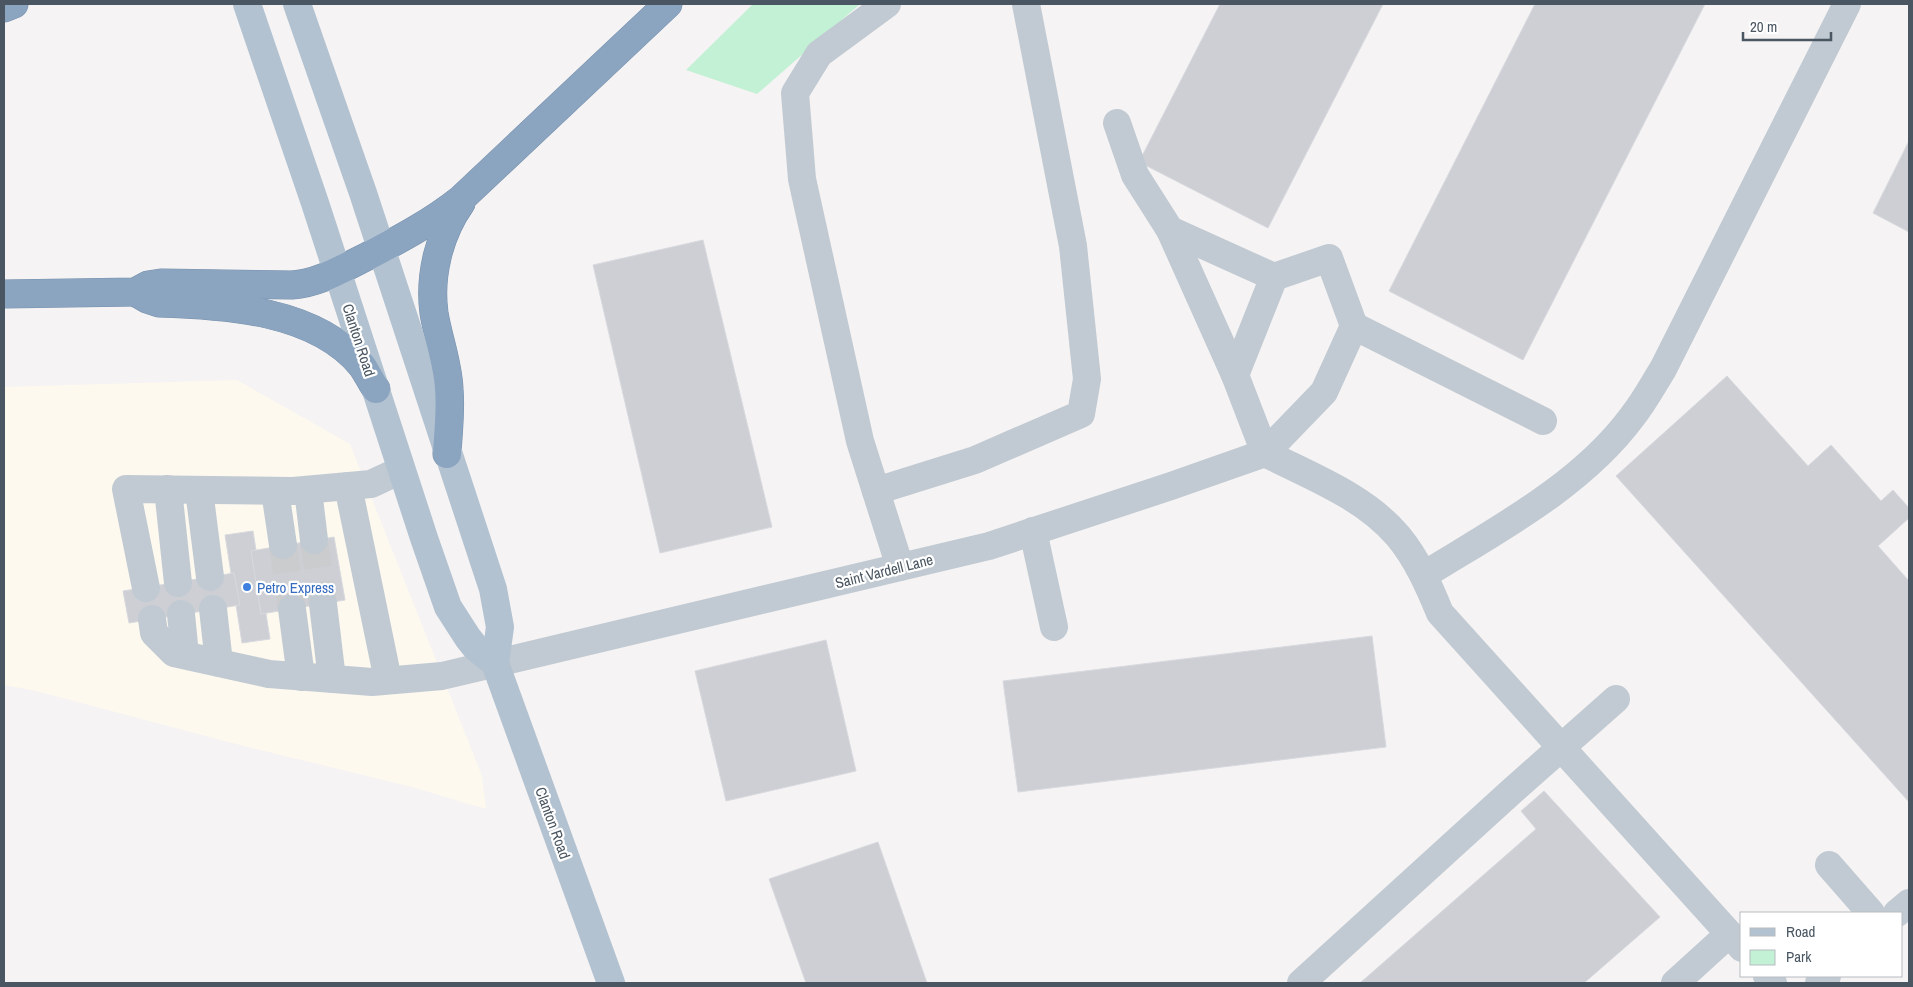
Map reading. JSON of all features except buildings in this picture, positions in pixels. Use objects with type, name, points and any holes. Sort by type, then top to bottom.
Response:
[{"type":"highway","points":[[4,8],[14,4]]},
{"type":"highway","points":[[4,294],[136,292],[148,285],[161,283],[298,285],[313,282],[337,272],[441,215],[472,190],[668,4]]},
{"type":"highway","points":[[447,454],[450,388],[434,314],[434,274],[449,223],[458,206],[472,190]]},
{"type":"highway","points":[[136,292],[147,299],[160,303],[217,306],[259,312],[315,331],[347,351],[362,367],[376,389]]},
{"type":"main road","name":"Clanton Road","points":[[297,4],[381,249],[496,602],[500,627],[495,663],[611,983]]},
{"type":"main road","name":"Clanton Road","points":[[249,9],[376,389],[401,470],[448,606],[476,648],[495,663]]},
{"type":"street","points":[[887,4],[819,54],[795,92],[802,178],[860,441],[900,567]]},
{"type":"street","points":[[876,491],[975,460],[1081,414],[1087,379],[1073,246],[1026,4]]},
{"type":"street","points":[[1424,575],[1531,509],[1556,491],[1600,452],[1632,418],[1664,370],[1847,4]]},
{"type":"street","points":[[1117,123],[1135,176],[1170,230],[1235,375],[1265,453],[1338,490],[1368,508],[1398,536],[1424,575],[1440,613],[1735,941],[1675,983]]},
{"type":"street","points":[[1170,230],[1274,277],[1329,258],[1354,326],[1543,421]]},
{"type":"street","points":[[1235,375],[1274,277]]},
{"type":"street","points":[[1265,453],[1324,392],[1354,326]]},
{"type":"street","name":"Saint Vardell Lane","points":[[152,619],[154,633],[174,653],[269,674],[372,682],[442,676],[989,546],[1265,453]]},
{"type":"street","points":[[146,588],[126,489],[308,490],[371,484],[401,470]]},
{"type":"street","points":[[348,486],[388,680]]},
{"type":"street","points":[[168,490],[178,583]]},
{"type":"street","points":[[200,490],[210,577]]},
{"type":"street","points":[[308,490],[314,540]]},
{"type":"street","points":[[275,491],[283,545]]},
{"type":"street","points":[[1033,531],[1054,627]]},
{"type":"street","points":[[323,604],[332,679]]},
{"type":"street","points":[[213,609],[219,663]]},
{"type":"street","points":[[292,609],[301,676]]},
{"type":"street","points":[[181,614],[185,655]]},
{"type":"street","points":[[1301,983],[1616,699]]},
{"type":"street","points":[[1829,865],[1870,912]]},
{"type":"street","points":[[1899,912],[1909,903]]},
{"type":"shaded area","points":[[237,380],[350,444],[482,776],[486,809],[412,787],[236,744],[36,691],[4,685],[4,387]]},
{"type":"green space","points":[[753,4],[860,4],[757,94],[686,70]]},
{"type":"tunnel","points":[[314,540],[323,604]]},
{"type":"tunnel","points":[[283,545],[292,609]]},
{"type":"place","name":"Petro Express","points":[[247,587]]}]
